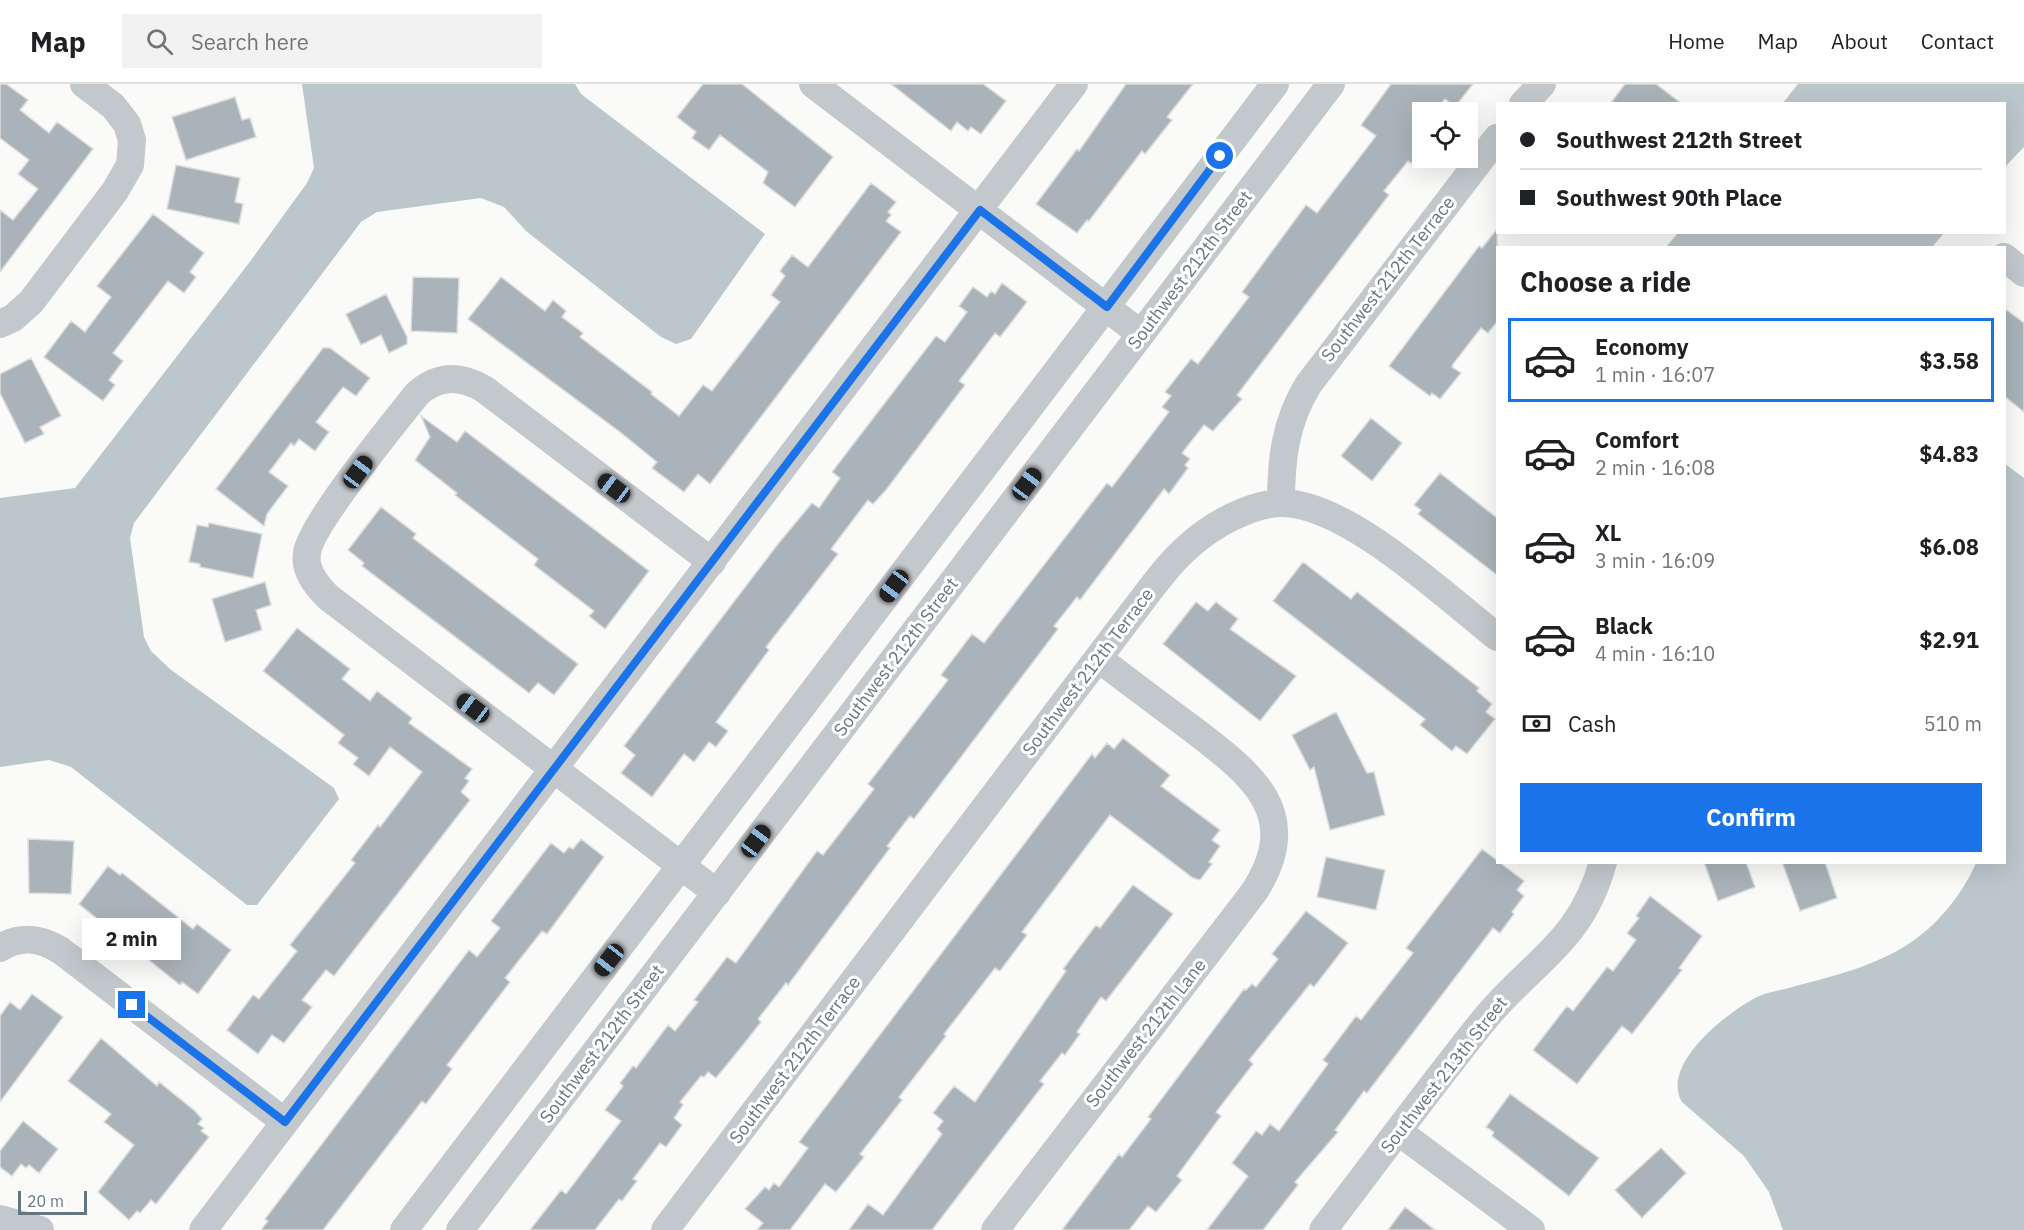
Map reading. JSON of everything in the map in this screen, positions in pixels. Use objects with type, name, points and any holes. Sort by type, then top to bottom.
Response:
[{"type":"street","points":[[0,324],[26,308],[115,191],[130,165],[132,140],[127,124],[118,111],[84,84]]},
{"type":"street","points":[[813,84],[1141,334]]},
{"type":"street","points":[[203,1230],[1074,84]]},
{"type":"street","points":[[404,1230],[1275,84]]},
{"type":"street","name":"Southwest 212th Street","points":[[460,1230],[1331,84]]},
{"type":"street","points":[[1525,102],[1542,84]]},
{"type":"street","name":"Southwest 212th Terrace","points":[[665,1230],[1154,585],[1188,547],[1221,523],[1253,510],[1281,503],[1283,447],[1295,407],[1308,385],[1496,139]]},
{"type":"street","points":[[2006,259],[2024,273]]},
{"type":"street","points":[[711,562],[484,389],[454,378],[440,380],[417,394],[314,530],[306,557],[314,580],[328,597],[717,893]]},
{"type":"street","points":[[1281,503],[1300,505],[1318,511],[1369,537],[1496,636]]},
{"type":"street","name":"Southwest 212th Lane","points":[[995,1230],[1254,892],[1270,863],[1275,827],[1266,799],[1239,767],[1098,658]]},
{"type":"street","name":"Southwest 213th Street","points":[[1323,1230],[1487,1017],[1571,932],[1592,897],[1602,864]]},
{"type":"street","points":[[0,948],[12,942],[27,939],[42,941],[60,950],[285,1122]]},
{"type":"street","points":[[1399,1132],[1531,1230]]},
{"type":"street","points":[[0,1219],[40,1230]]},
{"type":"shaded area","points":[[302,84],[575,84],[581,94],[765,234],[691,339],[676,344],[661,337],[526,231],[504,207],[481,198],[377,212],[361,222],[134,523],[130,538],[144,637],[151,651],[170,669],[334,788],[339,799],[257,905],[247,905],[71,767],[49,760],[0,767],[0,498],[75,488],[249,263],[307,183],[314,168]]},
{"type":"shaded area","points":[[1798,84],[2024,84],[2024,147],[2006,166],[2006,102],[1784,102]]},
{"type":"shaded area","points":[[1677,234],[1943,234],[1933,246],[1667,246]]},
{"type":"shaded area","points":[[2006,464],[2024,478],[2024,1230],[1783,1230],[1769,1192],[1744,1156],[1682,1102],[1678,1088],[1680,1072],[1688,1057],[1714,1027],[1757,997],[1853,970],[1907,945],[1928,929],[1948,909],[1976,864],[2006,864]]},
{"type":"building","points":[[0,84],[6,84],[28,100],[20,110],[49,133],[57,122],[93,149],[0,272],[0,210],[13,220],[38,189],[18,174],[29,160],[0,138]]},
{"type":"building","points":[[703,84],[742,84],[833,157],[795,207],[763,183],[768,172],[720,135],[709,150],[692,138],[696,132],[677,117]]},
{"type":"building","points":[[891,84],[983,84],[1006,101],[981,134],[971,127],[968,131],[957,122],[951,131]]},
{"type":"building","points":[[1126,84],[1193,84],[1167,117],[1172,120],[1145,154],[1142,151],[1089,221],[1087,220],[1077,233],[1036,204],[1077,149],[1079,151]]},
{"type":"building","points":[[1391,84],[1473,84],[1459,102],[1449,102],[1445,99],[1442,102],[1412,102],[1412,163],[1408,161],[1384,191],[1389,195],[1237,395],[1242,399],[1213,431],[1204,425],[1182,453],[1190,459],[1185,465],[1188,468],[1169,494],[1164,489],[1080,600],[1077,597],[1054,626],[1058,629],[914,819],[910,816],[887,846],[890,848],[788,985],[786,983],[758,1019],[761,1022],[747,1040],[716,1078],[708,1072],[704,1077],[701,1076],[680,1102],[683,1105],[674,1118],[682,1125],[666,1147],[660,1143],[633,1179],[637,1181],[622,1201],[619,1199],[595,1230],[530,1230],[561,1190],[566,1194],[621,1121],[605,1110],[623,1086],[620,1083],[633,1066],[636,1068],[668,1025],[675,1031],[698,1002],[694,1000],[727,957],[736,963],[817,851],[823,855],[874,789],[868,784],[948,680],[941,675],[972,634],[984,643],[1107,483],[1112,487],[1169,412],[1162,407],[1171,396],[1165,392],[1191,359],[1198,364],[1249,297],[1242,292],[1306,205],[1317,213],[1376,136],[1361,125]]},
{"type":"building","points":[[1625,84],[1656,84],[1679,102],[1612,102]]},
{"type":"building","points":[[235,97],[242,120],[250,118],[256,137],[186,160],[172,117]]},
{"type":"building","points":[[176,165],[240,178],[235,202],[243,204],[239,224],[167,209]]},
{"type":"building","points":[[871,183],[896,202],[888,212],[891,215],[886,221],[901,232],[710,484],[698,474],[684,492],[652,468],[657,462],[620,432],[468,319],[501,277],[545,311],[553,300],[566,311],[562,317],[583,333],[580,337],[652,392],[651,394],[679,416],[703,385],[712,391],[780,302],[771,295],[785,276],[780,271],[792,255],[808,267]]},
{"type":"building","points":[[153,214],[204,253],[190,272],[196,277],[184,293],[168,281],[113,353],[123,361],[109,380],[115,385],[103,401],[44,357],[71,321],[85,332],[111,297],[97,286]]},
{"type":"building","points":[[1496,230],[1496,323],[1488,333],[1481,328],[1453,364],[1452,367],[1461,373],[1440,399],[1432,393],[1430,396],[1389,366],[1479,246],[1482,248]]},
{"type":"building","points":[[413,277],[459,278],[457,333],[411,331]]},
{"type":"building","points":[[1002,283],[1027,302],[1000,337],[995,333],[959,381],[965,385],[886,490],[873,504],[868,500],[831,549],[838,554],[766,647],[769,650],[716,722],[728,731],[716,747],[709,742],[694,762],[684,754],[652,797],[621,773],[635,755],[624,746],[778,544],[812,503],[819,508],[840,478],[832,472],[936,336],[945,342],[967,312],[959,306],[973,287],[987,297],[991,291],[995,294]]},
{"type":"building","points":[[386,294],[407,337],[407,344],[389,353],[381,335],[361,345],[346,314]]},
{"type":"building","points":[[2006,310],[2024,323],[2024,412],[2006,398]]},
{"type":"building","points":[[323,348],[330,348],[370,378],[356,396],[343,387],[316,422],[329,432],[315,451],[299,439],[294,446],[291,443],[269,472],[288,486],[267,514],[264,526],[216,489]]},
{"type":"building","points":[[31,358],[61,416],[40,427],[44,434],[25,443],[0,393],[0,374]]},
{"type":"building","points":[[421,416],[457,442],[465,431],[649,571],[605,629],[589,616],[594,611],[534,565],[538,559],[455,495],[457,493],[415,460],[430,437]]},
{"type":"building","points":[[1371,418],[1402,443],[1372,481],[1341,456]]},
{"type":"building","points":[[1440,473],[1496,517],[1496,574],[1418,514],[1421,510],[1414,505]]},
{"type":"building","points":[[381,507],[416,534],[413,538],[578,664],[554,695],[538,683],[529,693],[362,566],[364,563],[348,550]]},
{"type":"building","points":[[209,523],[262,534],[253,578],[200,567],[200,564],[189,562],[197,525],[208,527]]},
{"type":"building","points":[[1303,562],[1351,599],[1357,592],[1479,688],[1477,691],[1492,704],[1486,712],[1495,719],[1467,754],[1456,746],[1452,751],[1420,725],[1425,719],[1273,601]]},
{"type":"building","points":[[265,582],[271,605],[256,610],[262,630],[225,642],[212,599]]},
{"type":"building","points":[[1196,602],[1208,611],[1216,602],[1238,619],[1230,629],[1296,676],[1260,721],[1163,644]]},
{"type":"building","points":[[297,628],[350,669],[342,679],[370,701],[377,691],[412,718],[409,723],[472,769],[465,778],[469,781],[461,792],[470,800],[334,976],[326,970],[302,1000],[312,1007],[284,1043],[272,1035],[258,1054],[227,1030],[253,995],[259,999],[297,951],[290,945],[355,863],[351,860],[378,825],[380,827],[422,772],[390,747],[369,776],[353,764],[358,758],[338,743],[344,735],[263,671]]},
{"type":"building","points":[[1336,712],[1367,773],[1374,772],[1385,815],[1330,830],[1314,767],[1310,770],[1292,735]]},
{"type":"building","points":[[1123,738],[1170,775],[1161,786],[1220,830],[1212,840],[1220,846],[1209,862],[1212,864],[1200,880],[1193,878],[1110,815],[1022,932],[1027,935],[1000,971],[995,968],[944,1034],[946,1036],[899,1097],[902,1100],[860,1154],[864,1157],[836,1192],[825,1184],[790,1230],[757,1230],[763,1223],[745,1209],[765,1187],[769,1190],[774,1183],[779,1187],[808,1148],[799,1142],[1092,754],[1095,758],[1107,743],[1114,749]]},
{"type":"building","points":[[28,839],[74,841],[71,894],[29,893]]},
{"type":"building","points":[[581,839],[604,857],[547,934],[542,931],[505,978],[510,982],[447,1065],[452,1069],[426,1104],[422,1101],[323,1230],[261,1230],[268,1221],[265,1219],[469,950],[477,957],[500,928],[491,921],[551,843],[564,853],[569,847],[573,849]]},
{"type":"building","points":[[1482,849],[1496,860],[1496,864],[1502,864],[1524,881],[1517,890],[1524,896],[1500,933],[1493,928],[1367,1093],[1364,1091],[1335,1130],[1338,1132],[1295,1182],[1298,1185],[1263,1230],[1207,1230],[1248,1176],[1232,1163],[1256,1131],[1262,1135],[1270,1124],[1279,1131],[1328,1064],[1323,1060],[1356,1016],[1361,1020],[1413,953],[1406,948]]},
{"type":"building","points":[[1326,857],[1385,870],[1376,910],[1317,897]]},
{"type":"building","points":[[1705,864],[1747,864],[1755,887],[1718,901]]},
{"type":"building","points":[[1783,864],[1826,864],[1837,898],[1800,911]]},
{"type":"building","points":[[108,866],[120,875],[122,873],[193,929],[197,924],[231,950],[198,994],[182,982],[180,985],[79,904]]},
{"type":"building","points":[[1133,885],[1173,914],[1106,1001],[1101,997],[1077,1032],[1080,1034],[1065,1055],[1062,1053],[1040,1081],[1044,1084],[932,1230],[849,1230],[868,1204],[883,1215],[942,1134],[937,1129],[943,1121],[933,1113],[954,1086],[975,1102],[1066,971],[1063,969],[1096,925],[1100,928]]},
{"type":"building","points":[[1650,896],[1702,936],[1679,968],[1682,970],[1632,1034],[1622,1026],[1577,1084],[1533,1050],[1567,1006],[1573,1011],[1607,967],[1613,971],[1636,940],[1627,933],[1639,918],[1636,916]]},
{"type":"building","points":[[1306,911],[1348,943],[1314,987],[1310,984],[1249,1060],[1253,1064],[1216,1112],[1221,1116],[1177,1176],[1182,1180],[1156,1212],[1148,1206],[1129,1230],[1062,1230],[1119,1154],[1122,1157],[1151,1119],[1148,1117],[1244,989],[1246,990],[1252,984],[1256,987],[1278,959],[1272,954]]},
{"type":"building","points":[[32,994],[63,1017],[0,1102],[0,1016],[10,1002],[20,1010]]},
{"type":"building","points":[[101,1038],[157,1086],[159,1082],[195,1111],[202,1119],[198,1124],[204,1128],[201,1131],[209,1137],[156,1204],[151,1200],[140,1213],[137,1211],[129,1220],[98,1192],[134,1145],[104,1122],[111,1114],[68,1081]]},
{"type":"building","points":[[1510,1094],[1599,1158],[1569,1196],[1492,1136],[1494,1132],[1486,1127]]},
{"type":"building","points":[[23,1121],[58,1149],[39,1173],[29,1165],[26,1168],[21,1164],[12,1176],[0,1167],[0,1151]]},
{"type":"building","points":[[1661,1148],[1686,1173],[1642,1218],[1615,1190]]},
{"type":"building","points":[[1405,1207],[1435,1230],[1388,1230]]},
{"type":"route","points":[[132,1005],[285,1122],[980,210],[1107,307],[1220,156]]}]
